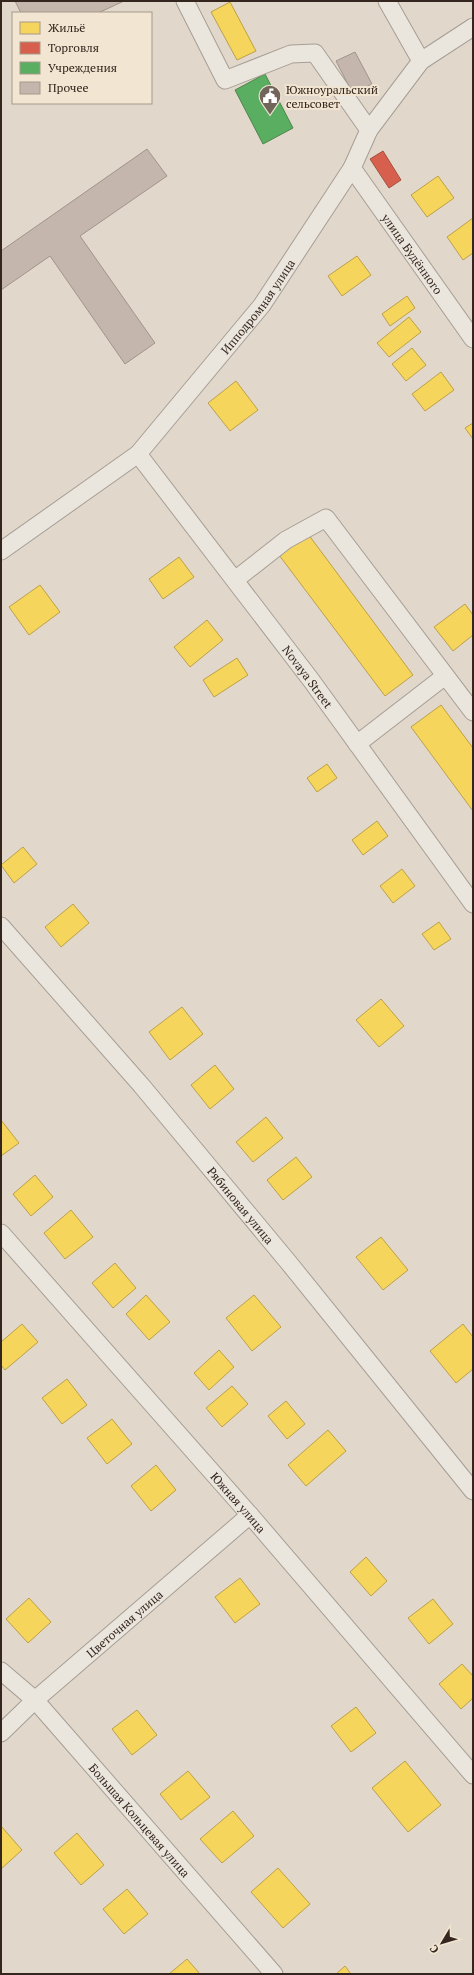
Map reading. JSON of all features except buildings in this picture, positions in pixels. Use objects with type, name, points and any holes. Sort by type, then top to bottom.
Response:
[{"type":"street","points":[[185,1],[225,80],[291,54],[315,53],[369,130]]},
{"type":"street","points":[[387,1],[420,61]]},
{"type":"street","name":"Ипподромная улица","points":[[1,551],[138,454],[262,305],[352,168],[369,130],[420,61],[473,27]]},
{"type":"street","name":"улица Будённого","points":[[352,168],[473,339]]},
{"type":"street","name":"Novaya Street","points":[[138,454],[235,580],[357,744],[473,904]]},
{"type":"street","points":[[235,580],[286,540],[326,518],[473,712]]},
{"type":"street","points":[[357,744],[445,676]]},
{"type":"street","name":"Рябиновая улица","points":[[1,926],[146,1091],[289,1263],[473,1491]]},
{"type":"street","name":"Южная улица","points":[[1,1233],[250,1515],[473,1775]]},
{"type":"street","name":"Цветочная улица","points":[[1,1733],[35,1700],[250,1515]]},
{"type":"street","name":"Большая Кольцевая улица","points":[[1,1671],[35,1700],[274,1974]]},
{"type":"place","name":"Южноуральский сельсовет","points":[[270,116]]}]
